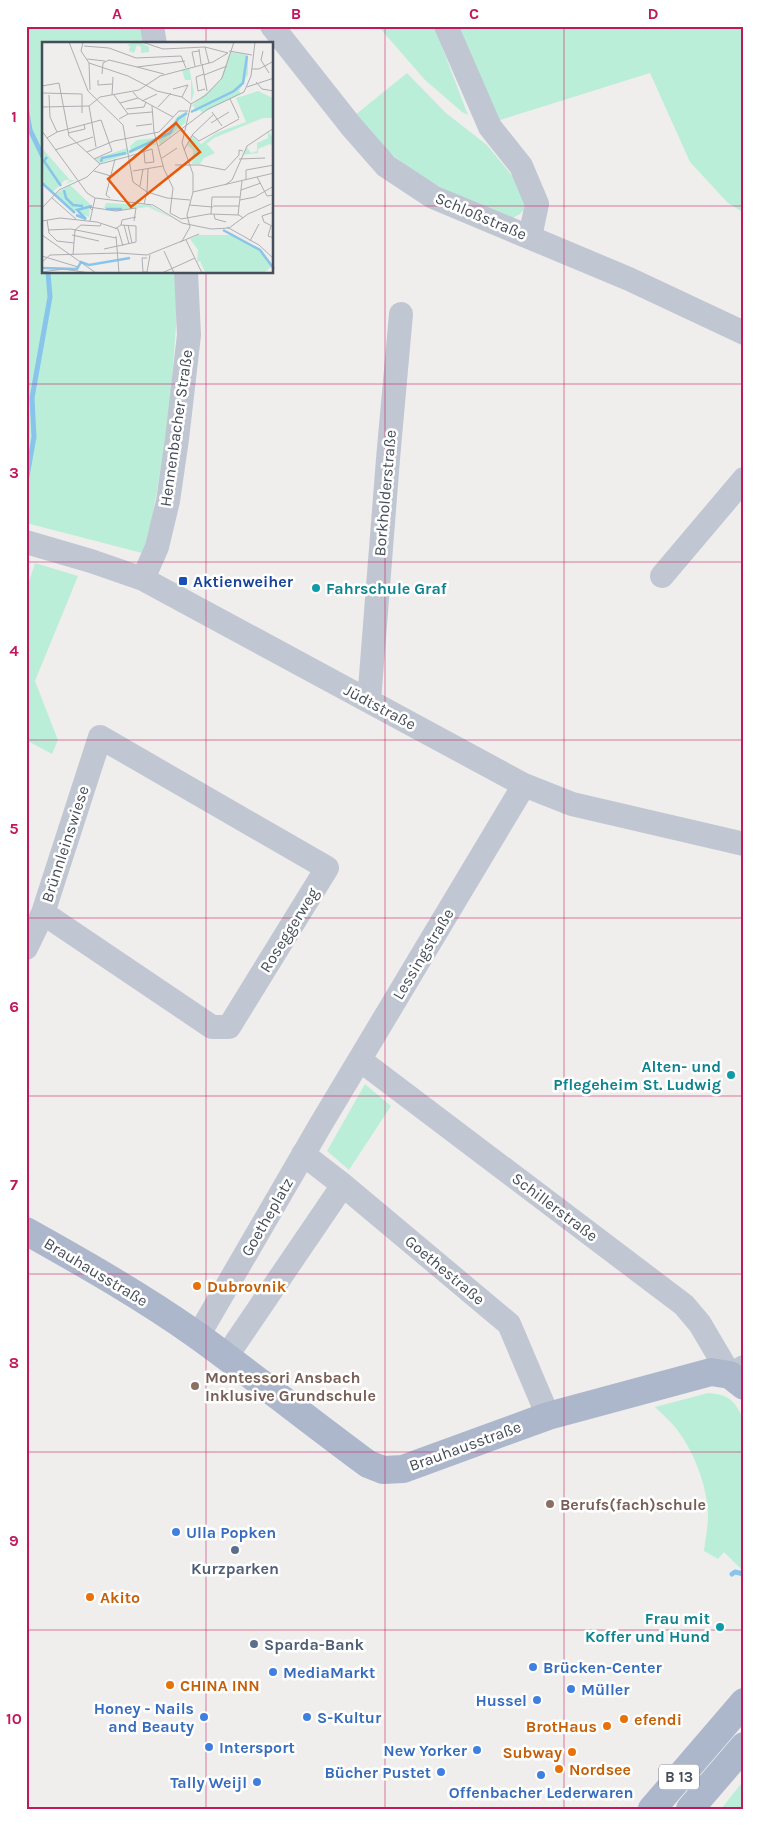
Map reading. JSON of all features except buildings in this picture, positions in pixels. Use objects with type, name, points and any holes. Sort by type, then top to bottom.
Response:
[{"type":"main road","name":"Brauhausstraße","points":[[26,1231],[102,1274],[198,1336],[368,1464],[382,1470],[403,1469],[548,1416],[711,1372],[739,1376]]},
{"type":"main road","name":"B 13","points":[[652,1809],[744,1702]]},
{"type":"main road","name":"B 13","points":[[690,1809],[744,1746]]},
{"type":"street","points":[[152,26],[155,42]]},
{"type":"street","name":"Schloßstraße","points":[[272,26],[351,126],[386,166],[432,197],[629,279],[744,333]]},
{"type":"street","points":[[446,26],[490,127],[521,166],[537,204],[530,237]]},
{"type":"street","name":"Hennenbacher Straße","points":[[143,580],[157,547],[168,501],[178,439],[188,335],[186,274]]},
{"type":"street","name":"Borkholderstraße","points":[[370,701],[401,314]]},
{"type":"street","points":[[662,576],[744,479]]},
{"type":"street","name":"Jüdtstraße","points":[[26,542],[91,561],[143,580],[524,785],[572,804],[744,844]]},
{"type":"street","name":"Brünnleinswiese","points":[[26,948],[43,913],[100,737]]},
{"type":"street","name":"Roseggerweg","points":[[43,913],[212,1026],[229,1027],[327,868],[100,737]]},
{"type":"street","name":"Lessingstraße","points":[[321,1124],[524,785]]},
{"type":"street","name":"Schillerstraße","points":[[360,1060],[684,1306],[739,1376]]},
{"type":"street","name":"Goetheplatz","points":[[198,1336],[321,1124]]},
{"type":"street","name":"Goethestraße","points":[[303,1154],[343,1185],[508,1324],[548,1416]]},
{"type":"street","points":[[226,1357],[343,1185]]},
{"type":"green space","points":[[26,26],[144,26],[146,42],[42,42],[42,274],[180,274],[169,420],[146,554],[26,523]]},
{"type":"green space","points":[[378,26],[434,26],[468,115],[425,80]]},
{"type":"green space","points":[[457,26],[744,26],[744,213],[728,203],[690,162],[650,73],[494,122]]},
{"type":"green space","points":[[407,73],[446,113],[487,145],[526,193],[528,205],[520,214],[509,220],[420,177],[379,144],[355,115]]},
{"type":"green space","points":[[35,563],[78,576],[35,681],[58,740],[52,754],[26,740],[26,591]]},
{"type":"green space","points":[[365,1084],[391,1106],[349,1170],[327,1151]]},
{"type":"green space","points":[[708,1393],[721,1395],[734,1403],[744,1420],[744,1572],[724,1552],[718,1559],[704,1551],[708,1520],[707,1505],[698,1468],[681,1435],[672,1423],[655,1407]]},
{"type":"green space","points":[[744,1780],[744,1809],[721,1809]]},
{"type":"waterway","points":[[26,107],[30,130],[42,155]]},
{"type":"waterway","points":[[26,482],[34,437],[32,398],[50,297],[48,274]]},
{"type":"waterway","points":[[732,1574],[735,1572],[744,1574]]},
{"type":"place","name":"Aktienweiher","points":[[183,581]]},
{"type":"place","name":"Fahrschule Graf","points":[[316,588]]},
{"type":"place","name":"Alten- und Pflegeheim St. Ludwig","points":[[731,1075]]},
{"type":"place","name":"Dubrovnik","points":[[197,1286]]},
{"type":"place","name":"Montessori Ansbach Inklusive Grundschule","points":[[195,1386]]},
{"type":"place","name":"Berufs(fach)schule","points":[[550,1504]]},
{"type":"place","name":"Ulla Popken","points":[[176,1532]]},
{"type":"place","name":"Kurzparken","points":[[235,1550]]},
{"type":"place","name":"Akito","points":[[90,1597]]},
{"type":"place","name":"Frau mit Koffer und Hund","points":[[720,1627]]},
{"type":"place","name":"Sparda-Bank","points":[[254,1644]]},
{"type":"place","name":"Brücken-Center","points":[[533,1667]]},
{"type":"place","name":"MediaMarkt","points":[[273,1672]]},
{"type":"place","name":"CHINA INN","points":[[170,1685]]},
{"type":"place","name":"Müller","points":[[571,1689]]},
{"type":"place","name":"Hussel","points":[[537,1700]]},
{"type":"place","name":"Honey - Nails and Beauty","points":[[204,1717]]},
{"type":"place","name":"S-Kultur","points":[[307,1717]]},
{"type":"place","name":"efendi","points":[[624,1719]]},
{"type":"place","name":"BrotHaus","points":[[607,1726]]},
{"type":"place","name":"Intersport","points":[[209,1747]]},
{"type":"place","name":"New Yorker","points":[[477,1750]]},
{"type":"place","name":"Subway","points":[[572,1752]]},
{"type":"place","name":"Nordsee","points":[[559,1769]]},
{"type":"place","name":"Bücher Pustet","points":[[441,1772]]},
{"type":"place","name":"Offenbacher Lederwaren","points":[[541,1775]]},
{"type":"place","name":"Tally Weijl","points":[[257,1782]]}]
